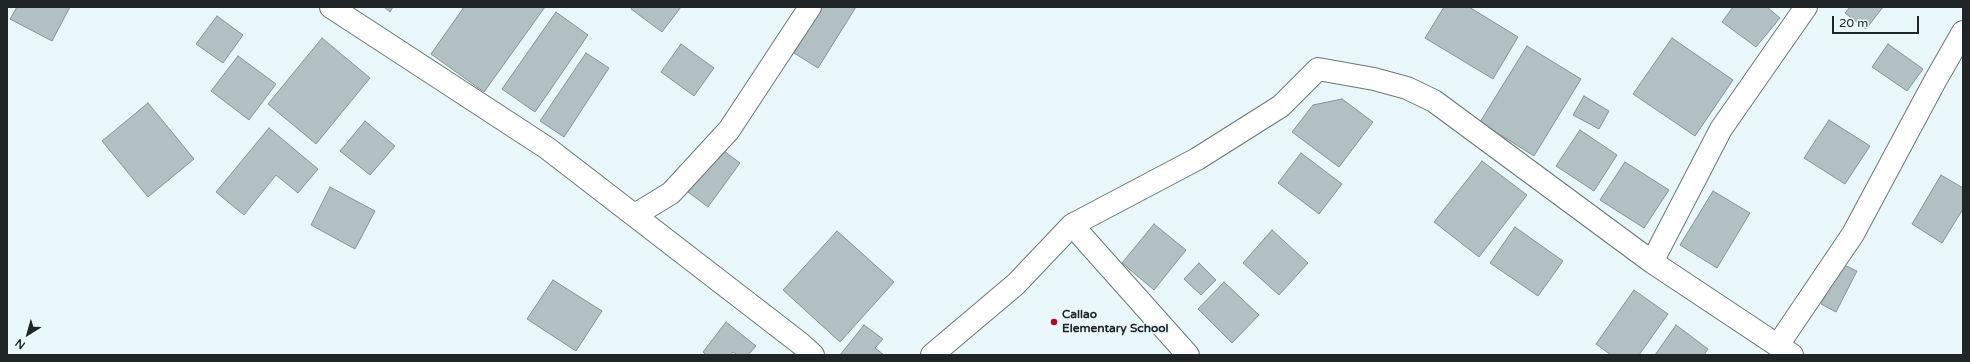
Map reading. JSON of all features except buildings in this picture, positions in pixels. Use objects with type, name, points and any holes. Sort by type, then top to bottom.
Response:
[{"type":"street","points":[[331,7],[547,148],[635,215],[665,241],[802,344],[813,355]]},
{"type":"street","points":[[635,215],[671,193],[729,130],[810,7]]},
{"type":"street","points":[[1652,262],[1721,129],[1806,7]]},
{"type":"street","points":[[932,355],[1016,284],[1072,225],[1197,158],[1281,106],[1318,70],[1381,81],[1408,88],[1434,101],[1652,262],[1785,350],[1853,234],[1963,32]]},
{"type":"street","points":[[1072,225],[1188,355]]},
{"type":"place","name":"Callao Elementary School","points":[[1054,322]]}]
